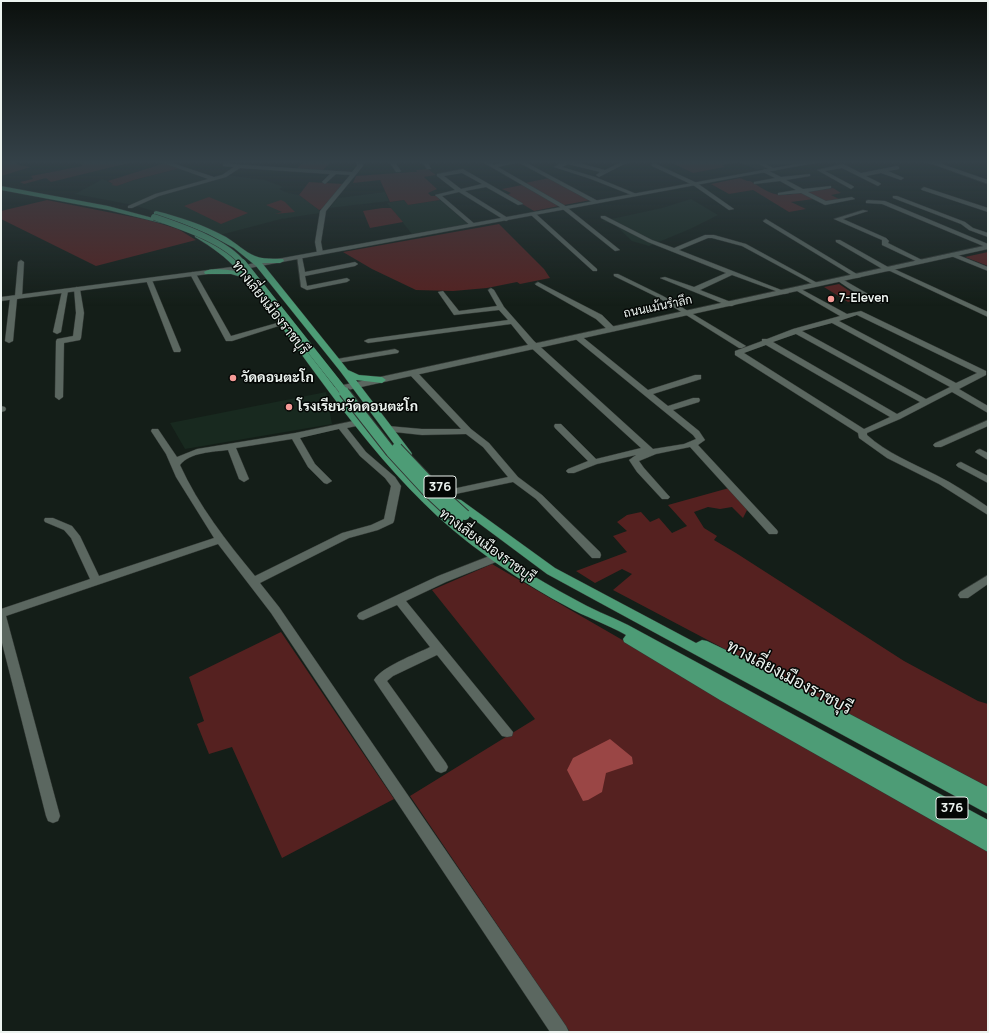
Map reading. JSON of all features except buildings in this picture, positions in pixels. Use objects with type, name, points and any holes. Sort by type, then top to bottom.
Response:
[{"type":"main road","name":"ทางเลี่ยงเมืองราชบุรี","points":[[113,209],[177,226],[217,247],[248,277],[358,423],[420,494],[458,528],[498,557],[570,603],[624,628]]},
{"type":"main road","name":"ทางเลี่ยงเมืองราชบุรี","points":[[115,209],[156,216]]},
{"type":"main road","name":"ทางเลี่ยงเมืองราชบุรี","points":[[136,209],[199,233],[224,248],[241,261],[395,456],[426,490],[462,517],[516,562],[624,628],[988,828]]},
{"type":"main road","name":"ทางเลี่ยงเมืองราชบุรี","points":[[140,209],[162,214],[213,233],[259,264],[340,365],[409,456],[446,493],[487,525],[551,571]]},
{"type":"main road","points":[[259,264],[263,261],[280,261]]},
{"type":"main road","points":[[259,264],[267,267],[280,261]]},
{"type":"main road","points":[[208,272],[232,272],[248,277]]},
{"type":"main road","points":[[340,365],[357,378],[382,380]]},
{"type":"main road","points":[[370,406],[364,391],[370,385],[382,380]]},
{"type":"main road","name":"ทางเลี่ยงเมืองราชบุรี","points":[[462,517],[551,571],[988,807]]},
{"type":"main road","points":[[593,594],[746,666],[988,795]]},
{"type":"main road","points":[[570,603],[725,696],[988,844]]},
{"type":"street","points":[[320,253],[318,242],[325,209]]},
{"type":"street","points":[[455,209],[473,225]]},
{"type":"street","points":[[490,209],[506,219]]},
{"type":"street","points":[[280,261],[557,209]]},
{"type":"street","points":[[565,209],[617,250]]},
{"type":"street","points":[[900,209],[988,247]]},
{"type":"street","points":[[927,209],[963,223],[973,230],[988,235]]},
{"type":"street","points":[[865,211],[837,219],[884,239],[886,241],[884,244],[922,262]]},
{"type":"street","points":[[533,214],[595,270]]},
{"type":"street","points":[[603,217],[650,241],[786,292]]},
{"type":"street","points":[[766,221],[858,277]]},
{"type":"street","points":[[674,250],[707,236],[712,236],[744,245],[818,286]]},
{"type":"street","points":[[838,241],[889,270],[988,315]]},
{"type":"street","name":"ถนนแม้นรำลึก","points":[[334,390],[686,313],[818,286],[988,247]]},
{"type":"street","points":[[953,255],[988,268]]},
{"type":"street","points":[[299,257],[303,274],[302,284],[304,287],[307,288],[347,280]]},
{"type":"street","points":[[10,341],[21,262]]},
{"type":"street","points":[[1,299],[208,272],[235,264],[259,264]]},
{"type":"street","points":[[303,274],[355,264]]},
{"type":"street","points":[[696,289],[733,272]]},
{"type":"street","points":[[193,274],[228,339],[284,323]]},
{"type":"street","points":[[616,275],[661,296],[686,313],[742,346]]},
{"type":"street","points":[[663,278],[696,289],[732,304]]},
{"type":"street","points":[[149,280],[177,350]]},
{"type":"street","points":[[840,280],[874,300],[884,301]]},
{"type":"street","points":[[538,284],[599,317],[612,329]]},
{"type":"street","points":[[59,397],[60,341],[77,338],[80,313],[76,289]]},
{"type":"street","points":[[491,290],[501,308],[531,343],[649,451]]},
{"type":"street","points":[[799,290],[846,316]]},
{"type":"street","points":[[57,332],[65,291]]},
{"type":"street","points":[[441,292],[457,313],[501,308]]},
{"type":"street","points":[[858,313],[983,373],[897,417],[864,432],[738,353],[765,341],[858,313]]},
{"type":"street","points":[[832,320],[955,388],[988,410]]},
{"type":"street","points":[[368,341],[512,322]]},
{"type":"street","points":[[796,331],[926,402]]},
{"type":"street","points":[[571,471],[594,462],[649,451],[693,445],[701,440],[696,433],[668,409],[576,337]]},
{"type":"street","points":[[765,341],[897,417]]},
{"type":"street","points":[[340,365],[395,351]]},
{"type":"street","points":[[413,373],[468,431],[486,445],[515,479],[545,502],[596,555]]},
{"type":"street","points":[[648,393],[698,377]]},
{"type":"street","points":[[668,409],[696,400]]},
{"type":"street","points":[[176,464],[180,459],[187,455],[358,423]]},
{"type":"street","points":[[938,445],[988,423]]},
{"type":"street","points":[[558,426],[594,462]]},
{"type":"street","points":[[253,582],[346,535],[374,528],[389,522],[396,493],[396,486],[367,458],[342,427]]},
{"type":"street","points":[[388,429],[422,432],[468,431]]},
{"type":"street","points":[[156,431],[171,454],[181,477],[220,540],[275,610],[560,1032]]},
{"type":"street","points":[[864,432],[862,436],[869,443],[904,464],[942,482],[988,512]]},
{"type":"street","points":[[295,436],[311,465],[327,481]]},
{"type":"street","points":[[693,445],[772,532]]},
{"type":"street","points":[[231,446],[244,479]]},
{"type":"street","points":[[649,451],[634,460],[665,498]]},
{"type":"street","points":[[961,465],[988,480]]},
{"type":"street","points":[[446,493],[515,479]]},
{"type":"street","points":[[49,520],[68,528],[75,536],[96,581]]},
{"type":"street","points":[[1,613],[220,540]]},
{"type":"street","points":[[362,616],[442,579],[498,557]]},
{"type":"street","points":[[964,595],[988,579]]},
{"type":"street","points":[[398,599],[507,732]]},
{"type":"street","points":[[1,618],[53,816]]},
{"type":"street","points":[[439,648],[389,673],[380,680],[441,767]]},
{"type":"shaded area","points":[[8,209],[93,209],[148,220],[178,229],[196,240],[96,266],[1,219],[1,211]]},
{"type":"shaded area","points":[[147,209],[318,209],[320,213],[281,219],[220,235],[186,220]]},
{"type":"shaded area","points":[[191,209],[239,209],[248,213],[221,224]]},
{"type":"shaded area","points":[[276,209],[292,209],[295,212],[275,214],[282,212]]},
{"type":"shaded area","points":[[392,209],[451,209],[468,224],[412,234]]},
{"type":"shaded area","points":[[392,209],[403,222],[370,228],[363,211]]},
{"type":"shaded area","points":[[531,209],[543,209],[534,211]]},
{"type":"shaded area","points":[[656,209],[708,209],[718,215],[690,229],[649,246],[632,241],[614,224],[602,221]]},
{"type":"shaded area","points":[[784,209],[805,209],[789,212]]},
{"type":"shaded area","points":[[499,224],[544,269],[550,278],[520,284],[517,282],[487,288],[453,291],[416,290],[372,269],[343,252]]},
{"type":"shaded area","points":[[988,252],[988,266],[965,257]]},
{"type":"shaded area","points":[[839,284],[854,294],[847,296],[855,301],[848,302],[824,287]]},
{"type":"shaded area","name":"โรงเรียนวัดดอนตะโก","points":[[326,392],[332,424],[185,449],[170,423]]},
{"type":"shaded area","points":[[729,488],[747,510],[743,518],[732,507],[720,509],[708,507],[694,512],[704,528],[717,536],[714,540],[904,661],[978,701],[988,704],[988,788],[613,590],[632,574],[622,569],[595,583],[576,571],[627,552],[613,536],[627,531],[617,522],[627,515],[641,512],[650,522],[659,518],[672,533],[687,526],[668,505]]},
{"type":"shaded area","points":[[492,564],[988,851],[988,1032],[570,1032],[410,796],[535,719],[432,590]]},
{"type":"shaded area","points":[[281,632],[394,799],[282,858],[232,747],[209,754],[197,724],[204,721],[189,677]]},
{"type":"shaded area","points":[[610,739],[632,757],[633,764],[606,773],[602,792],[588,800],[583,801],[567,770],[573,758]]},
{"type":"place","name":"7-Eleven","points":[[831,299]]},
{"type":"place","name":"วัดดอนตะโก","points":[[233,378]]},
{"type":"place","name":"โรงเรียนวัดดอนตะโก","points":[[289,407]]}]
